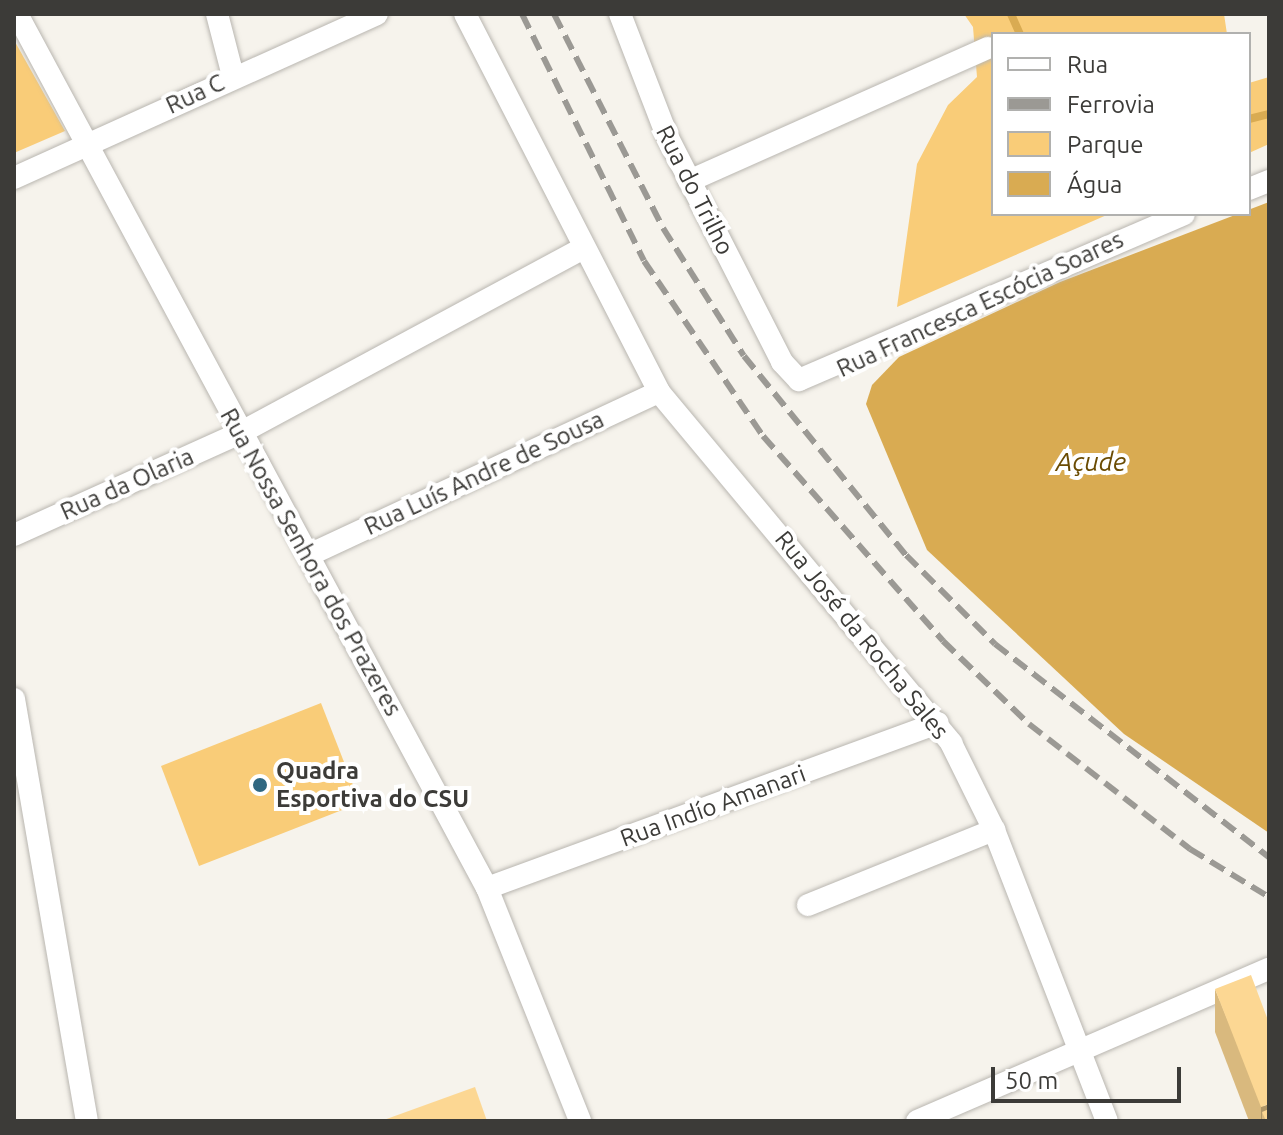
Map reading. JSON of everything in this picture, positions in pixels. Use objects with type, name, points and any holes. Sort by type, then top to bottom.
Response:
[{"type":"street","name":"Rua Nossa Senhora dos Prazeres","points":[[17,14],[487,888],[580,1121]]},
{"type":"street","points":[[217,14],[233,76]]},
{"type":"street","name":"Rua C","points":[[14,178],[233,76],[377,14]]},
{"type":"street","name":"Rua José da Rocha Sales","points":[[465,14],[550,187],[659,392],[938,723],[994,830],[1078,1053],[1107,1121]]},
{"type":"street","name":"Rua do Trilho","points":[[620,14],[689,181],[782,362]]},
{"type":"street","points":[[689,181],[988,48]]},
{"type":"street","name":"Rua Francesca Escócia Soares","points":[[782,362],[799,380],[821,376],[1180,216]]},
{"type":"street","name":"Rua da Olaria","points":[[14,535],[240,433],[582,249]]},
{"type":"street","name":"Rua Luís Andre de Sousa","points":[[309,555],[659,392]]},
{"type":"street","points":[[14,699],[24,829],[87,1121]]},
{"type":"street","name":"Rua Indío Amanari","points":[[487,888],[938,723]]},
{"type":"street","points":[[808,905],[994,830]]},
{"type":"street","points":[[917,1121],[1269,969]]},
{"type":"green space","points":[[964,14],[1224,14],[1227,32],[991,32],[991,216],[1104,216],[897,307],[917,164],[948,105],[977,77],[973,27]]},
{"type":"green space","points":[[14,40],[65,131],[14,153]]},
{"type":"green space","points":[[1269,77],[1269,144],[1251,152],[1251,82]]},
{"type":"green space","name":"Quadra Esportiva do CSU","points":[[321,703],[360,803],[199,866],[161,766]]},
{"type":"water","name":"Açude","points":[[1269,202],[1269,833],[1124,734],[927,550],[866,404],[872,385],[899,357],[1060,282],[1232,216],[1251,216],[1251,209]]},
{"type":"building","points":[[1251,975],[1269,1023],[1269,1104],[1261,1107],[1215,989]]},
{"type":"building","points":[[475,1087],[487,1121],[381,1121]]},
{"type":"building","points":[[1269,1109],[1269,1121],[1266,1121],[1262,1112]]},
{"type":"waterway","points":[[1011,14],[1019,32]]},
{"type":"waterway","points":[[1251,118],[1269,114]]},
{"type":"railway","points":[[522,14],[644,261],[763,436],[943,641],[1029,724],[1190,849],[1269,897]]},
{"type":"railway","points":[[554,14],[663,228],[744,356],[906,555],[995,644],[1269,857]]},
{"type":"place","name":"Quadra Esportiva do CSU","points":[[260,785]]}]
